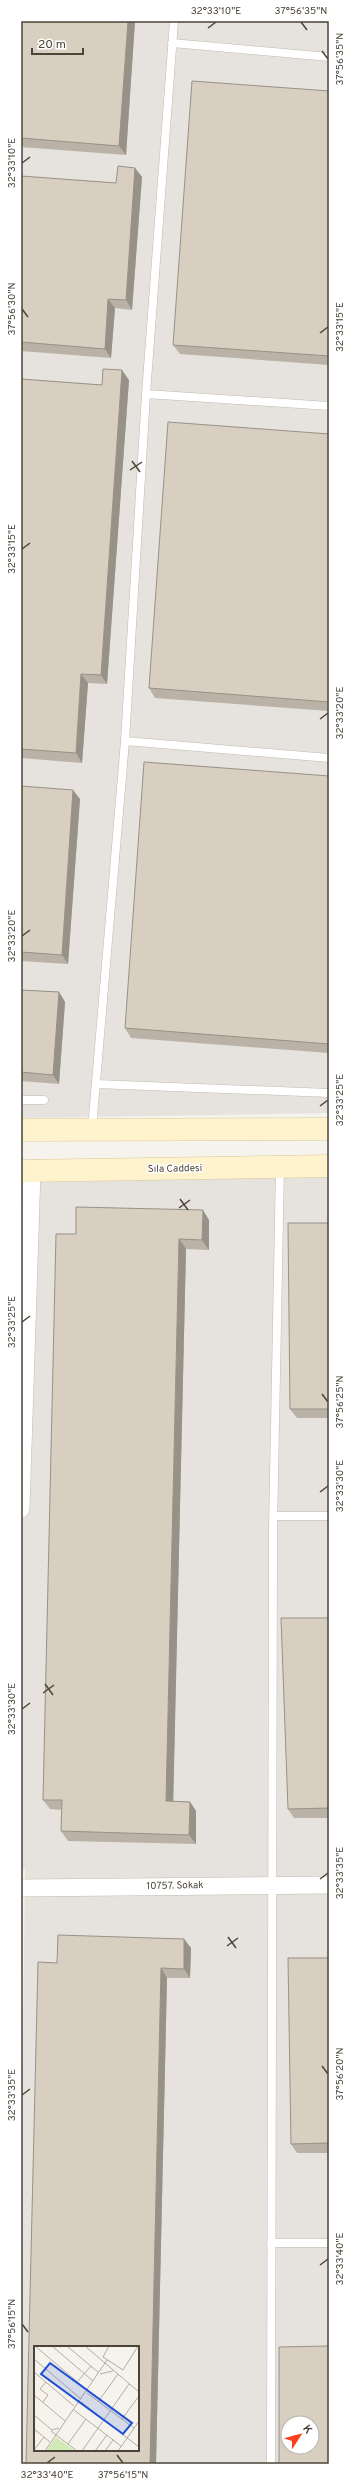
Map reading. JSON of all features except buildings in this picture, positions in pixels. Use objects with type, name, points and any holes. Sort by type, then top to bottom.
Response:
[{"type":"street","points":[[21,1130],[329,1129]]},
{"type":"street","name":"Sıla Caddesi","points":[[26,1171],[329,1166]]},
{"type":"street","points":[[21,1509],[26,1171]]},
{"type":"street","name":"10757. Sokak","points":[[21,1888],[329,1885]]},
{"type":"lane","points":[[92,1130],[126,741],[146,394],[174,21]]},
{"type":"lane","points":[[172,43],[329,58]]},
{"type":"lane","points":[[146,394],[329,406]]},
{"type":"lane","points":[[126,741],[329,758]]},
{"type":"lane","points":[[96,1084],[329,1093]]},
{"type":"lane","points":[[21,1100],[44,1100]]},
{"type":"lane","points":[[271,2464],[274,1885],[273,1516],[280,1167]]},
{"type":"lane","points":[[273,1516],[329,1516]]},
{"type":"lane","points":[[271,2243],[329,2243]]},
{"type":"shaded area","points":[[21,21],[329,21],[329,1113],[21,1118]]},
{"type":"shaded area","points":[[329,1177],[329,2464],[21,2464],[21,2202],[25,1869],[21,1869],[21,1181]]}]
